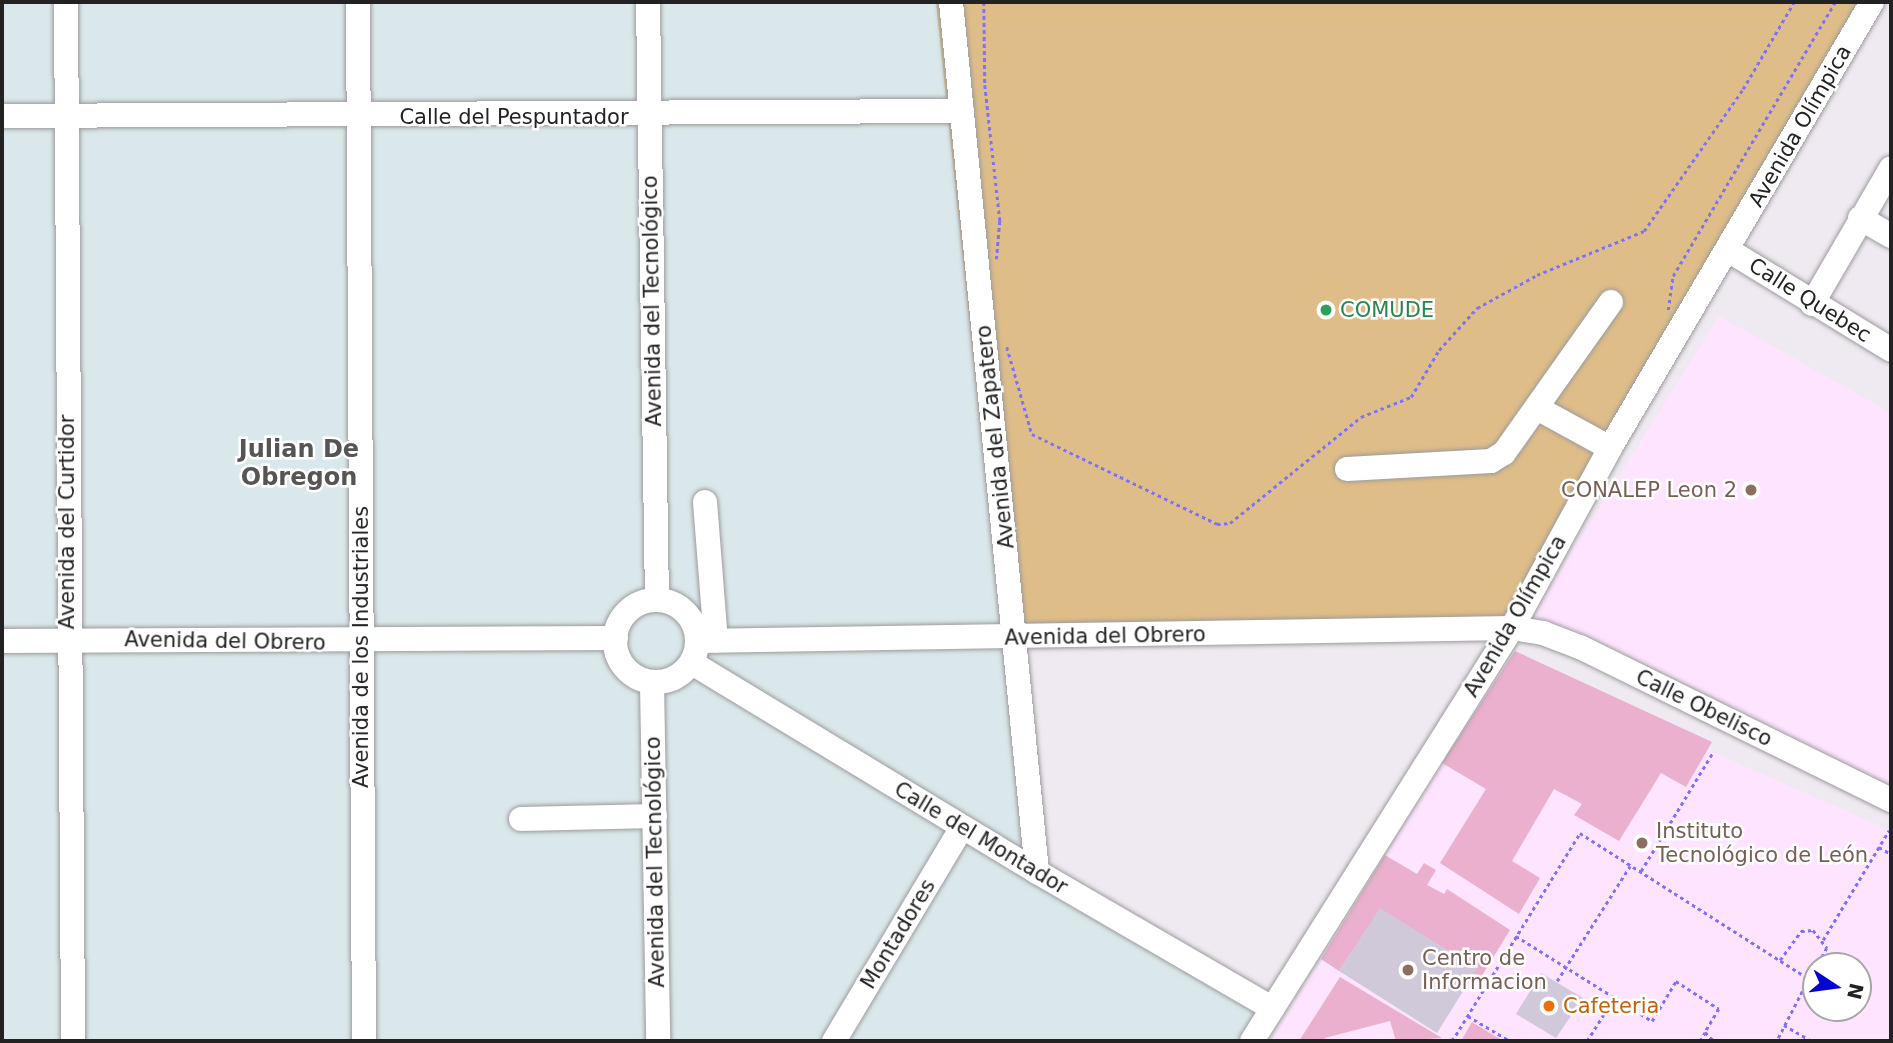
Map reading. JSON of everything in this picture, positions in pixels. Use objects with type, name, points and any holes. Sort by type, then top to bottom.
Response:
[{"type":"street","name":"Avenida del Curtidor","points":[[66,2],[68,640],[73,1041]]},
{"type":"street","name":"Avenida de los Industriales","points":[[358,2],[356,117],[363,1041]]},
{"type":"street","name":"Avenida del Tecnológico","points":[[648,2],[657,600]]},
{"type":"street","name":"Avenida del Zapatero","points":[[951,2],[1037,872]]},
{"type":"street","name":"Avenida Olímpica","points":[[1252,1041],[1512,628],[1610,448],[1872,2]]},
{"type":"street","name":"Calle del Pespuntador","points":[[2,116],[649,116],[962,111]]},
{"type":"street","points":[[1812,304],[1891,168]]},
{"type":"street","points":[[1860,218],[1891,236]]},
{"type":"street","name":"Calle Quebec","points":[[1728,250],[1812,304],[1891,350]]},
{"type":"street","points":[[1347,469],[1491,461],[1514,442],[1611,302]]},
{"type":"street","points":[[1537,408],[1610,448]]},
{"type":"street","points":[[702,648],[705,502]]},
{"type":"street","points":[[652,683],[640,679],[621,663],[616,638],[624,615],[634,607],[657,600],[681,608],[696,628],[702,648]]},
{"type":"street","name":"Avenida del Obrero","points":[[652,683],[682,674],[702,648],[1014,637],[1512,628]]},
{"type":"street","name":"Calle Obelisco","points":[[1512,628],[1543,633],[1580,647],[1891,800]]},
{"type":"street","name":"Avenida del Obrero","points":[[2,641],[361,642],[616,638]]},
{"type":"street","name":"Calle del Montador","points":[[702,648],[962,827],[1272,1008]]},
{"type":"street","name":"Avenida del Tecnológico","points":[[652,683],[658,1041]]},
{"type":"street","points":[[521,819],[654,816]]},
{"type":"street","name":"Montadores","points":[[834,1041],[962,827]]},
{"type":"path","points":[[984,2],[985,85],[1000,221],[1001,251],[993,266]]},
{"type":"path","points":[[1004,335],[1032,434],[1217,524],[1230,523],[1361,416],[1412,397],[1439,350],[1477,308],[1537,275],[1644,231],[1742,89],[1794,2]]},
{"type":"path","points":[[1681,328],[1668,309],[1673,275],[1835,2]]},
{"type":"path","points":[[1641,871],[1713,752]]},
{"type":"path","points":[[1823,940],[1889,830]]},
{"type":"path","points":[[1442,1041],[1453,1040],[1580,832],[1802,974]]},
{"type":"path","points":[[1878,847],[1891,854]]},
{"type":"path","points":[[1557,981],[1631,865]]},
{"type":"path","points":[[1780,960],[1801,931],[1813,930],[1823,940],[1827,948],[1825,952]]},
{"type":"path","points":[[1516,936],[1652,1021],[1676,981],[1719,1009],[1700,1041]]},
{"type":"path","points":[[1777,1041],[1802,992]]},
{"type":"path","points":[[1587,1041],[1614,998]]},
{"type":"path","points":[[1468,1016],[1510,1041]]},
{"type":"path","points":[[1784,1025],[1812,1041]]},
{"type":"path","points":[[1705,1032],[1714,1041]]},
{"type":"shaded area","points":[[2,2],[947,2],[1037,878],[1262,1013],[1245,1041],[2,1041]]},
{"type":"shaded area","name":"COMUDE","points":[[936,2],[1862,2],[1505,619],[1003,643]]},
{"type":"shaded area","name":"CONALEP Leon 2","points":[[1719,316],[1891,413],[1891,785],[1531,618]]},
{"type":"shaded area","points":[[1515,651],[1712,742],[1686,787],[1661,773],[1619,841],[1574,815],[1582,804],[1554,789],[1512,861],[1540,878],[1519,914],[1440,863],[1486,789],[1442,763]]},
{"type":"shaded area","name":"Instituto Tecnológico de León","points":[[1505,660],[1891,831],[1891,1041],[1271,1041]]},
{"type":"shaded area","points":[[1385,855],[1417,874],[1424,863],[1436,870],[1427,885],[1444,894],[1447,889],[1510,930],[1478,982],[1471,977],[1476,968],[1380,909],[1339,971],[1321,959]]},
{"type":"shaded area","points":[[1340,977],[1442,1038],[1396,1041],[1390,1021],[1325,1038],[1325,1041],[1299,1041]]},
{"type":"shaded area","points":[[1472,1022],[1503,1041],[1461,1041]]},
{"type":"building","name":"Centro de Informacion","points":[[1380,908],[1477,969],[1437,1033],[1339,971]]},
{"type":"building","name":"Cafeteria","points":[[1541,973],[1583,998],[1556,1038],[1516,1014]]},
{"type":"place","name":"COMUDE","points":[[1326,310]]},
{"type":"place","name":"CONALEP Leon 2","points":[[1751,490]]},
{"type":"place","name":"Instituto Tecnológico de León","points":[[1642,843]]},
{"type":"place","name":"Centro de Informacion","points":[[1408,970]]},
{"type":"place","name":"Cafeteria","points":[[1549,1006]]},
{"type":"district","name":"Julian De Obregon","points":[[299,464]]}]
